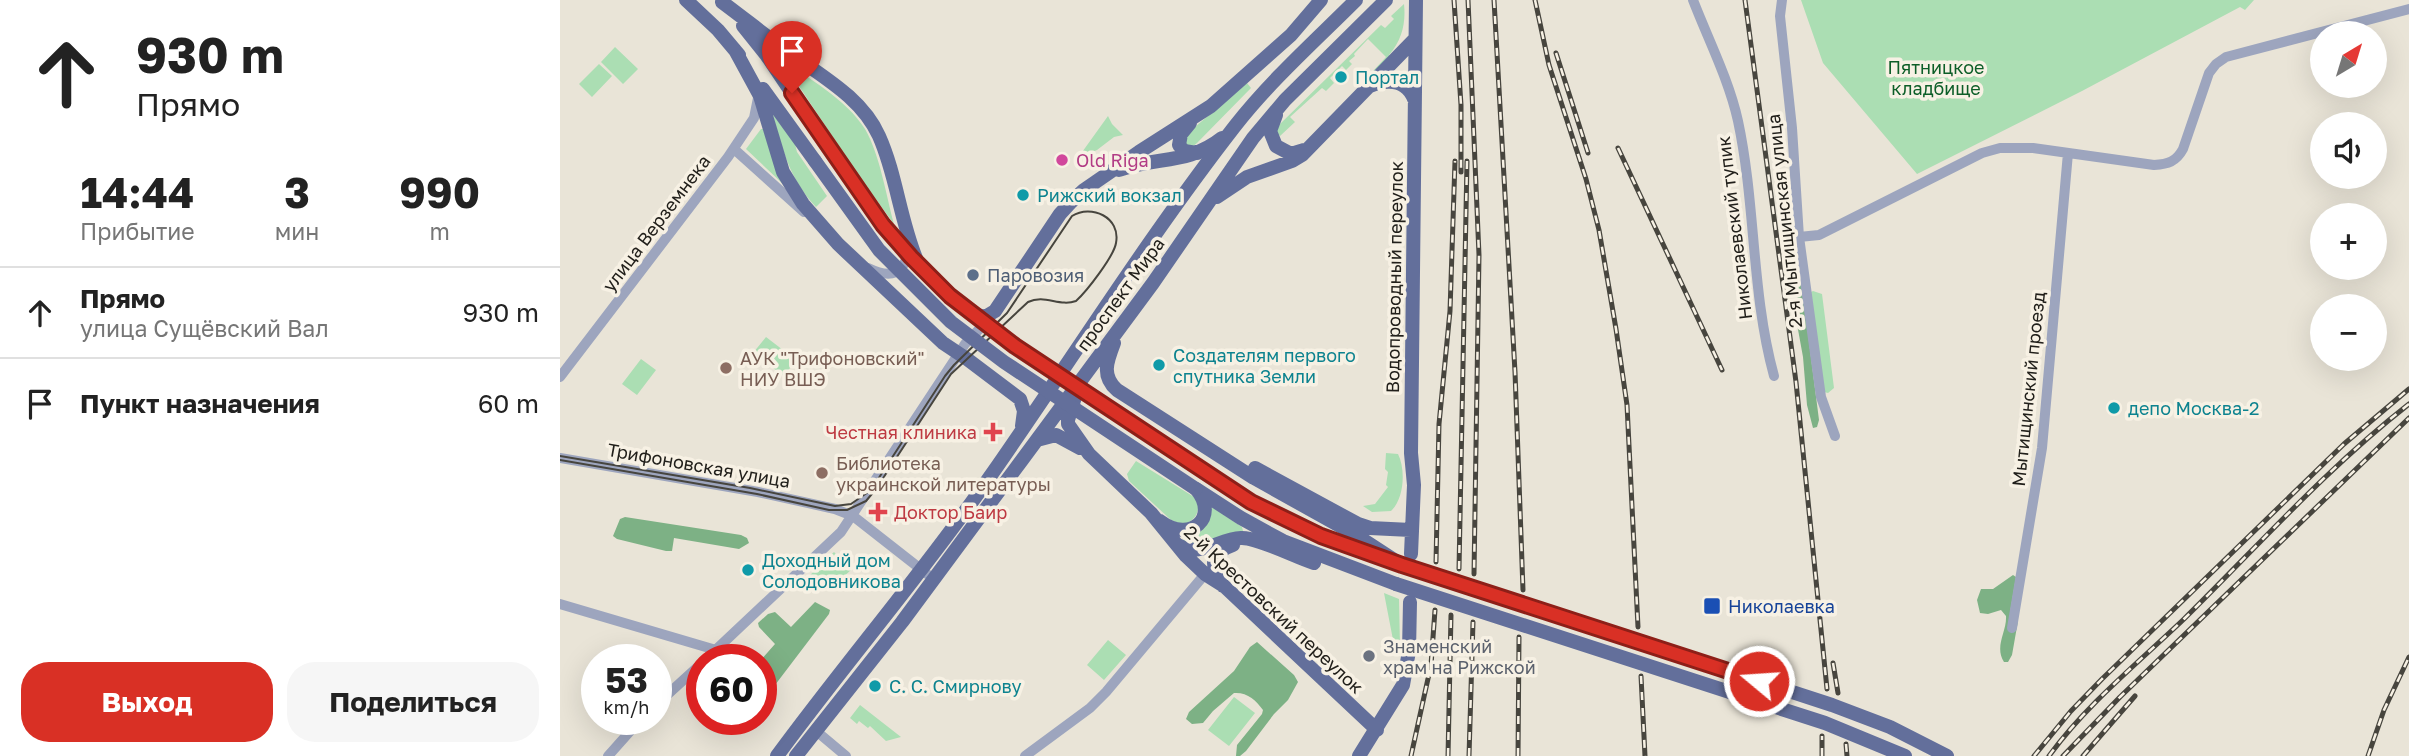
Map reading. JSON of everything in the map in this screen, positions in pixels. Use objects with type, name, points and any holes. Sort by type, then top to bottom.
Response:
[{"type":"main road","points":[[686,0],[735,50],[879,250],[944,316],[1004,362],[1250,523],[1283,541],[1365,573],[1825,723],[1905,756]]},
{"type":"main road","points":[[1205,150],[1188,152],[1179,145],[1181,134],[1196,117],[1278,47],[1321,0]]},
{"type":"main road","name":"проспект Мира","points":[[777,756],[922,570],[1236,125],[1263,93],[1356,0]]},
{"type":"main road","name":"проспект Мира","points":[[796,756],[934,580],[1121,327],[1253,138],[1285,100],[1386,0]]},
{"type":"main road","name":"Водопроводный переулок","points":[[1406,560],[1414,485],[1412,441],[1416,0]]},
{"type":"main road","points":[[721,1],[831,82],[857,103],[868,116],[884,148],[909,240],[920,268],[961,307],[978,316],[985,317],[995,311],[1060,214],[1084,190],[1159,138],[1196,117]]},
{"type":"main road","points":[[721,1],[767,55],[893,238],[963,307],[1015,346],[1251,502],[1291,523],[1853,712],[1947,756]]},
{"type":"main road","points":[[1200,215],[1229,188],[1247,177],[1296,159],[1415,39]]},
{"type":"main road","points":[[735,50],[754,82],[763,105],[778,160],[788,182],[803,204],[838,244],[943,344],[1022,401],[1024,415],[1019,434]]},
{"type":"main road","points":[[1369,86],[1389,81],[1398,82],[1408,88],[1415,101]]},
{"type":"main road","points":[[1285,100],[1270,131],[1276,146],[1292,154],[1316,141]]},
{"type":"main road","points":[[1108,175],[1130,166],[1189,157],[1205,150],[1236,125]]},
{"type":"main road","points":[[1121,327],[1105,371],[1109,382],[1123,394],[1276,492],[1406,560]]},
{"type":"main road","name":"2-й Крестовский переулок","points":[[1080,381],[1068,420],[1072,431],[1089,454],[1151,513],[1205,574],[1224,586],[1377,730]]},
{"type":"main road","name":"2-й Крестовский переулок","points":[[1037,440],[1060,436],[1089,454]]},
{"type":"main road","points":[[1190,437],[1230,455],[1358,524],[1370,528],[1411,530]]},
{"type":"main road","points":[[1151,513],[1173,529],[1189,530],[1199,522],[1205,512],[1204,501],[1196,489]]},
{"type":"main road","points":[[1174,542],[1193,551],[1247,538],[1343,572],[1365,573]]},
{"type":"main road","points":[[1224,586],[1213,565],[1215,557],[1222,550],[1247,543],[1275,549]]},
{"type":"main road","points":[[1359,756],[1398,694],[1405,676],[1409,651],[1410,602]]},
{"type":"street","name":"Николаевский тупик","points":[[1693,0],[1738,118],[1747,178],[1755,273],[1767,350],[1774,376]]},
{"type":"street","name":"2-я Мытищинская улица","points":[[1782,0],[1780,16],[1792,128],[1799,237],[1821,397],[1835,436]]},
{"type":"street","points":[[1799,237],[1819,234],[1991,150],[2017,147],[2154,165],[2172,162],[2179,157],[2183,149],[2209,73],[2225,57],[2409,9]]},
{"type":"street","name":"улица Верземнека","points":[[560,377],[734,149],[756,112],[759,101],[754,82]]},
{"type":"street","points":[[734,149],[838,244]]},
{"type":"street","name":"Мытищинский проезд","points":[[2012,628],[2042,448],[2068,153]]},
{"type":"street","points":[[857,261],[880,274],[894,274],[906,261],[909,240]]},
{"type":"street","points":[[722,644],[841,532],[958,354],[995,311]]},
{"type":"street","name":"Трифоновская улица","points":[[560,458],[761,492],[835,509],[853,516],[934,580]]},
{"type":"street","points":[[1026,756],[1090,708],[1106,692],[1205,574]]},
{"type":"street","points":[[560,604],[696,644]]},
{"type":"street","points":[[672,690],[686,677]]},
{"type":"street","points":[[815,730],[846,756]]},
{"type":"street","points":[[608,756],[627,735]]},
{"type":"green space","name":"Пятницкое кладбище","points":[[1801,0],[2254,0],[2245,10],[2240,7],[1917,174],[1823,63]]},
{"type":"green space","points":[[1404,4],[1402,31],[1389,55],[1391,57],[1373,71],[1386,57],[1368,39],[1349,61],[1352,64],[1346,70],[1342,66],[1330,78],[1334,83],[1326,91],[1322,88],[1290,117],[1295,122],[1280,136],[1276,132],[1280,124],[1381,25],[1385,28],[1394,19],[1391,16]]},
{"type":"green space","points":[[615,47],[638,69],[623,84],[601,62]]},
{"type":"green space","points":[[781,59],[848,108],[865,129],[879,163],[894,224],[858,175]]},
{"type":"green space","points":[[599,64],[612,76],[592,97],[579,84]]},
{"type":"green space","points":[[1247,83],[1251,88],[1197,143],[1192,147],[1186,146],[1184,137]]},
{"type":"green space","points":[[772,113],[827,196],[816,207],[793,174]]},
{"type":"green space","points":[[1108,116],[1123,135],[1114,137],[1097,150],[1081,157],[1080,155]]},
{"type":"green space","points":[[763,129],[783,184],[746,149]]},
{"type":"green space","points":[[1796,281],[1802,287],[1819,420],[1817,427],[1813,428],[1807,405],[1803,357],[1795,313],[1798,301]]},
{"type":"green space","points":[[1813,291],[1822,294],[1834,388],[1828,393],[1824,392]]},
{"type":"green space","points":[[766,337],[796,360],[784,376],[753,353]]},
{"type":"green space","points":[[641,359],[656,370],[637,395],[622,384]]},
{"type":"green space","points":[[1386,453],[1398,454],[1401,461],[1401,492],[1391,511],[1372,512],[1363,506],[1375,504],[1388,487]]},
{"type":"green space","points":[[1136,461],[1199,500],[1197,512],[1191,521],[1183,525],[1171,520],[1129,481],[1127,474]]},
{"type":"green space","points":[[1212,507],[1242,527],[1243,531],[1196,548],[1183,540],[1195,534]]},
{"type":"green space","points":[[625,517],[741,535],[747,538],[749,543],[739,549],[674,538],[672,551],[666,551],[613,536],[620,519]]},
{"type":"green space","points":[[834,552],[851,570],[833,586],[828,581],[818,590],[807,578]]},
{"type":"green space","points":[[2013,575],[2016,577],[2010,613],[2018,621],[2012,655],[2008,662],[2004,662],[2000,650],[2006,616],[2001,610],[1988,614],[1980,613],[1977,600],[1981,589],[1993,589]]},
{"type":"green space","points":[[1384,593],[1399,599],[1400,647],[1394,645]]},
{"type":"green space","points":[[815,602],[830,610],[777,682],[777,644],[758,623],[768,614],[775,612],[791,627]]},
{"type":"green space","points":[[1108,640],[1126,655],[1104,680],[1087,665]]},
{"type":"green space","points":[[1257,642],[1294,675],[1298,682],[1288,700],[1246,751],[1236,756],[1237,745],[1262,714],[1263,710],[1251,697],[1234,693],[1203,723],[1192,724],[1186,719],[1189,712],[1234,671],[1250,647]]},
{"type":"green space","points":[[1234,697],[1255,713],[1229,746],[1208,730]]},
{"type":"green space","points":[[860,705],[901,737],[886,741],[870,726],[868,728],[859,721],[857,724],[850,718]]},
{"type":"tram line","points":[[560,456],[750,488],[835,506],[851,504],[871,490],[945,376],[1007,313],[1072,216],[1096,212],[1114,226],[1114,249],[1081,296],[1076,301],[1064,303],[1040,299],[1028,302],[951,374],[876,489],[866,501],[847,510],[829,510],[757,494],[560,460]]},
{"type":"railway","points":[[1454,0],[1461,105],[1461,172]]},
{"type":"railway","points":[[1468,0],[1479,255],[1474,574]]},
{"type":"railway","points":[[1494,0],[1515,372],[1523,590]]},
{"type":"railway","points":[[1535,0],[1549,65],[1586,179],[1599,230],[1616,329],[1627,405],[1638,627]]},
{"type":"railway","points":[[1745,0],[1796,382],[1827,689]]},
{"type":"railway","points":[[1556,53],[1588,153]]},
{"type":"railway","points":[[1618,148],[1722,370]]},
{"type":"railway","points":[[1436,562],[1439,424],[1450,311],[1455,161]]},
{"type":"railway","points":[[1459,569],[1467,161]]},
{"type":"railway","points":[[2034,756],[2102,679],[2344,444],[2409,389]]},
{"type":"railway","points":[[2049,756],[2096,701],[2184,619],[2321,481],[2409,404]]},
{"type":"railway","points":[[2063,756],[2120,697],[2409,418]]},
{"type":"railway","points":[[1411,756],[1431,665],[1435,610]]},
{"type":"railway","points":[[1448,756],[1451,615]]},
{"type":"railway","points":[[1469,756],[1473,622]]},
{"type":"railway","points":[[1518,756],[1519,637]]},
{"type":"railway","points":[[2368,756],[2384,710],[2409,657]]},
{"type":"railway","points":[[1833,663],[1838,693]]},
{"type":"railway","points":[[1641,676],[1645,756]]},
{"type":"railway","points":[[2083,756],[2135,696]]},
{"type":"railway","points":[[1822,736],[1822,756]]},
{"type":"railway","points":[[1846,744],[1847,756]]},
{"type":"place","name":"Портал","points":[[1341,77]]},
{"type":"place","name":"Old Riga","points":[[1062,160]]},
{"type":"place","name":"Рижский вокзал","points":[[1023,195]]},
{"type":"place","name":"Паровозия","points":[[973,275]]},
{"type":"place","name":"Создателям первого спутника Земли","points":[[1159,365]]},
{"type":"place","name":"АУК \"Трифоновский\" НИУ ВШЭ","points":[[726,368]]},
{"type":"place","name":"депо Москва-2","points":[[2114,408]]},
{"type":"place","name":"Честная клиника","points":[[993,432]]},
{"type":"place","name":"Библиотека украинской литературы","points":[[822,473]]},
{"type":"place","name":"Доктор Баир","points":[[878,512]]},
{"type":"place","name":"Доходный дом Солодовникова","points":[[748,570]]},
{"type":"place","name":"Николаевка","points":[[1712,606]]},
{"type":"place","name":"Знаменский храм на Рижской","points":[[1369,656]]},
{"type":"place","name":"С. С. Смирнову","points":[[875,686]]},
{"type":"route","points":[[792,93],[893,238],[950,296],[1015,346],[1251,502],[1321,536],[1402,565],[1759,681]]}]
